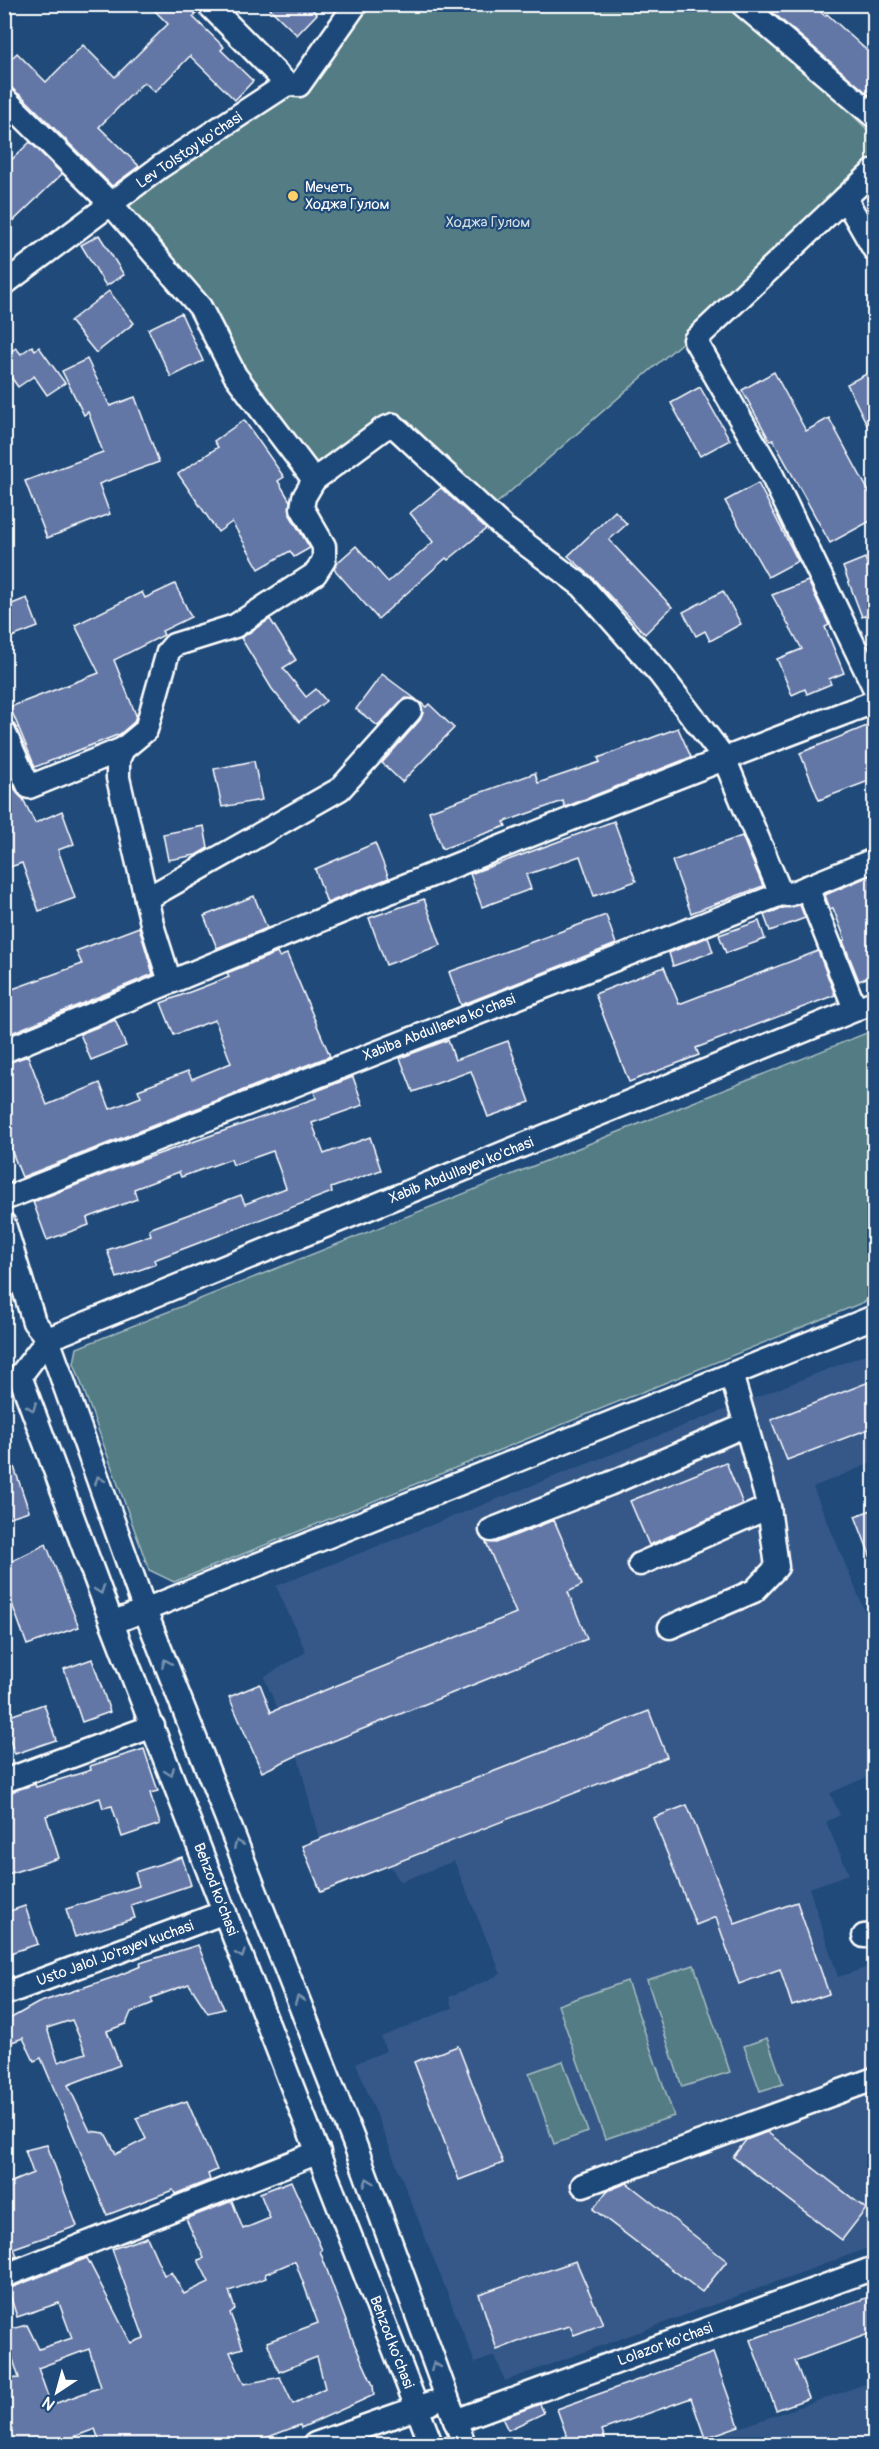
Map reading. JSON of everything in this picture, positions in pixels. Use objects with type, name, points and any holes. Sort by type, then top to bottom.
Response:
[{"type":"street","points":[[208,4],[287,84]]},
{"type":"street","name":"Lev Tolstoy ko'chasi","points":[[4,284],[160,167],[287,84],[299,86],[356,4]]},
{"type":"street","points":[[742,4],[874,117]]},
{"type":"street","points":[[4,98],[111,204],[200,307],[235,375],[314,480]]},
{"type":"street","points":[[874,171],[695,340],[768,467],[874,687]]},
{"type":"street","points":[[845,198],[874,249]]},
{"type":"street","points":[[4,732],[28,787],[123,748],[146,730],[168,652],[174,645],[235,626],[315,574],[324,560],[324,546],[302,508],[304,497],[314,480],[383,429],[393,426],[503,527],[582,586],[660,674],[724,758],[780,894]]},
{"type":"street","points":[[4,1051],[465,861],[724,758],[874,702]]},
{"type":"street","points":[[146,899],[340,789],[410,711]]},
{"type":"street","points":[[123,748],[118,760],[118,778],[146,899],[170,982]]},
{"type":"street","name":"Xabiba Abdullaeva ko'chasi","points":[[4,1199],[413,1036],[780,894],[788,895],[874,860]]},
{"type":"street","points":[[807,887],[865,1006]]},
{"type":"street","name":"Xabib Abdullayev ko'chasi","points":[[48,1339],[865,1006]]},
{"type":"street","points":[[4,1224],[34,1322],[48,1339],[144,1608],[354,2142],[464,2445]]},
{"type":"street","points":[[112,1623],[144,1608],[874,1317]]},
{"type":"street","name":"Behzod ko'chasi","points":[[48,1339],[20,1376],[112,1623],[431,2445]]},
{"type":"street","points":[[670,1627],[754,1591],[777,1567],[770,1507],[731,1374]]},
{"type":"street","points":[[491,1530],[609,1484],[746,1425]]},
{"type":"street","points":[[640,1564],[770,1507]]},
{"type":"street","points":[[4,1781],[153,1726]]},
{"type":"street","name":"Usto Jalol Jo'rayev kuchasi","points":[[4,1994],[225,1912]]},
{"type":"street","points":[[583,2185],[874,2079]]},
{"type":"street","points":[[4,2276],[319,2152]]},
{"type":"street","name":"Lolazor ko'chasi","points":[[455,2421],[874,2268]]},
{"type":"street","points":[[315,2445],[447,2398]]},
{"type":"shaded area","points":[[874,1351],[874,1462],[813,1487],[874,1633],[874,1774],[830,1793],[840,1815],[826,1822],[849,1874],[809,1888],[838,1977],[874,1965],[874,2246],[505,2381],[495,2356],[475,2363],[356,2063],[386,2051],[381,2037],[452,2008],[449,1997],[501,1974],[454,1861],[400,1882],[390,1865],[321,1892],[302,1846],[319,1839],[298,1757],[264,1677],[306,1652],[276,1586]]},
{"type":"shaded area","points":[[874,2381],[874,2444],[692,2444]]},
{"type":"green space","name":"Ходжа Гулом","points":[[353,5],[738,5],[874,136],[874,163],[775,262],[489,510],[393,419],[314,480],[111,204],[299,85]]},
{"type":"green space","points":[[874,1030],[874,1298],[174,1582],[149,1570],[74,1363],[77,1348]]},
{"type":"green space","points":[[694,1965],[730,2072],[682,2087],[647,1980]]},
{"type":"green space","points":[[627,1981],[674,2116],[605,2139],[558,2005]]},
{"type":"green space","points":[[767,2038],[783,2084],[760,2091],[744,2046]]},
{"type":"green space","points":[[563,2061],[588,2132],[554,2144],[529,2073]]},
{"type":"building","points":[[148,4],[186,4],[196,14],[193,17],[224,47],[221,50],[253,81],[235,100],[190,56],[155,92],[144,82],[99,127],[139,166],[112,186],[22,96],[4,85],[4,66],[17,53],[46,82],[83,45],[115,77],[168,24]]},
{"type":"building","points":[[265,4],[307,4],[317,14],[297,35]]},
{"type":"building","points":[[763,4],[812,4],[825,16],[827,14],[874,57],[874,99]]},
{"type":"building","points":[[30,142],[62,174],[4,230],[4,167]]},
{"type":"building","points":[[99,235],[124,275],[106,286],[81,245]]},
{"type":"building","points":[[109,291],[134,323],[96,353],[70,321]]},
{"type":"building","points":[[181,313],[203,361],[171,377],[148,329]]},
{"type":"building","points":[[32,346],[35,350],[39,347],[65,383],[47,395],[34,376],[18,387],[4,367],[4,356],[16,348],[21,354]]},
{"type":"building","points":[[87,359],[110,406],[135,397],[159,462],[99,484],[110,514],[47,538],[25,481],[103,452],[88,412],[84,415],[62,371]]},
{"type":"building","points":[[874,370],[874,439],[847,384]]},
{"type":"building","points":[[774,372],[806,431],[829,418],[874,501],[874,519],[830,543],[773,440],[770,441],[742,390]]},
{"type":"building","points":[[700,387],[730,440],[700,456],[671,403]]},
{"type":"building","points":[[244,420],[284,477],[278,481],[290,501],[290,515],[310,548],[294,557],[290,551],[259,569],[232,522],[218,532],[178,474],[218,447],[214,441]]},
{"type":"building","points":[[758,483],[798,561],[768,577],[725,501]]},
{"type":"building","points":[[441,488],[486,529],[448,560],[446,558],[378,619],[334,569],[337,563],[356,546],[388,582],[433,542],[410,513]]},
{"type":"building","points":[[615,511],[627,524],[609,540],[672,607],[645,634],[592,577],[568,556]]},
{"type":"building","points":[[865,558],[874,582],[874,612],[862,617],[843,567]]},
{"type":"building","points":[[808,581],[829,625],[825,627],[844,673],[829,679],[831,684],[807,694],[805,689],[792,695],[777,659],[802,649],[772,595]]},
{"type":"building","points":[[175,584],[191,617],[162,631],[164,635],[114,660],[136,715],[134,722],[120,734],[35,767],[10,707],[99,673],[75,625],[142,592],[145,598]]},
{"type":"building","points":[[723,591],[741,624],[710,641],[705,631],[696,636],[683,612]]},
{"type":"building","points":[[27,598],[38,627],[4,640],[4,607]]},
{"type":"building","points":[[270,619],[296,660],[283,668],[306,697],[316,689],[326,701],[299,722],[272,689],[241,638]]},
{"type":"building","points":[[382,674],[417,700],[406,698],[400,702],[378,726],[356,709]]},
{"type":"building","points":[[420,702],[426,707],[429,704],[454,728],[402,782],[382,763],[420,720],[423,713]]},
{"type":"building","points":[[874,723],[874,779],[819,800],[800,753]]},
{"type":"building","points":[[678,728],[691,757],[565,807],[563,801],[504,822],[506,826],[442,849],[429,811],[535,773],[538,783],[600,762],[598,758]]},
{"type":"building","points":[[254,761],[262,800],[222,807],[214,769]]},
{"type":"building","points":[[4,766],[35,823],[62,811],[74,844],[58,850],[75,898],[39,911],[22,863],[4,869]]},
{"type":"building","points":[[614,821],[636,881],[594,896],[580,856],[526,875],[531,889],[482,907],[470,874]]},
{"type":"building","points":[[204,826],[208,848],[196,855],[168,860],[163,834]]},
{"type":"building","points":[[742,836],[763,886],[691,913],[672,861]]},
{"type":"building","points":[[375,843],[389,878],[327,903],[315,869]]},
{"type":"building","points":[[874,874],[874,975],[859,981],[833,908],[830,909],[825,895]]},
{"type":"building","points":[[254,896],[267,928],[217,948],[204,916]]},
{"type":"building","points":[[424,899],[441,945],[386,965],[369,918]]},
{"type":"building","points":[[800,905],[805,918],[770,931],[764,915]]},
{"type":"building","points":[[606,915],[616,944],[461,1005],[449,972]]},
{"type":"building","points":[[759,921],[765,939],[726,953],[719,935]]},
{"type":"building","points":[[139,927],[153,974],[4,1036],[4,992],[82,964],[76,951]]},
{"type":"building","points":[[708,937],[713,952],[673,966],[669,953]]},
{"type":"building","points":[[818,951],[835,995],[696,1048],[699,1055],[629,1082],[595,994],[664,967],[679,1004]]},
{"type":"building","points":[[277,953],[279,957],[287,954],[330,1056],[22,1177],[4,1132],[4,1064],[28,1056],[47,1105],[100,1083],[110,1109],[141,1097],[138,1090],[188,1071],[192,1079],[231,1063],[215,1020],[174,1035],[161,1003],[229,977],[227,973]]},
{"type":"building","points":[[115,1020],[126,1046],[91,1060],[80,1034]]},
{"type":"building","points":[[448,1040],[455,1060],[508,1041],[530,1102],[488,1117],[471,1071],[413,1092],[400,1058]]},
{"type":"building","points":[[353,1077],[363,1105],[312,1123],[324,1154],[370,1137],[381,1170],[331,1188],[332,1192],[154,1260],[156,1264],[117,1278],[107,1250],[151,1235],[149,1229],[241,1195],[245,1204],[286,1188],[273,1151],[233,1165],[231,1159],[181,1177],[179,1172],[134,1189],[137,1199],[87,1218],[89,1225],[47,1240],[33,1202],[125,1166],[316,1098],[314,1092]]},
{"type":"building","points":[[874,1380],[874,1427],[787,1460],[771,1420]]},
{"type":"building","points":[[7,1446],[29,1511],[4,1519],[4,1447]]},
{"type":"building","points":[[726,1462],[743,1504],[649,1545],[630,1501]]},
{"type":"building","points":[[874,1509],[874,1563],[873,1563],[855,1516]]},
{"type":"building","points":[[554,1520],[582,1585],[568,1592],[587,1639],[298,1755],[262,1772],[229,1697],[260,1684],[271,1712],[516,1613],[486,1542],[496,1543]]},
{"type":"building","points":[[46,1544],[79,1627],[27,1645],[4,1582],[4,1565]]},
{"type":"building","points":[[92,1659],[110,1712],[82,1722],[64,1669]]},
{"type":"building","points":[[44,1704],[56,1740],[15,1754],[4,1718]]},
{"type":"building","points":[[649,1711],[667,1757],[321,1892],[302,1846]]},
{"type":"building","points":[[144,1749],[158,1791],[150,1793],[160,1824],[122,1837],[112,1806],[103,1808],[100,1798],[46,1816],[59,1858],[8,1874],[4,1865],[4,1794],[91,1770],[90,1766]]},
{"type":"building","points":[[687,1805],[735,1924],[797,1902],[829,1994],[792,2006],[780,1969],[739,1984],[716,1917],[696,1925],[653,1818]]},
{"type":"building","points":[[182,1857],[191,1885],[131,1905],[135,1918],[75,1937],[66,1909],[139,1886],[135,1872]]},
{"type":"building","points":[[25,1906],[38,1944],[4,1955],[4,1913]]},
{"type":"building","points":[[198,1945],[224,2009],[208,2013],[189,1984],[151,1998],[153,2003],[131,2012],[126,2024],[107,2031],[120,2065],[68,2085],[90,2131],[105,2133],[116,2154],[146,2139],[136,2118],[187,2101],[217,2170],[208,2174],[210,2180],[175,2194],[173,2190],[107,2215],[41,2058],[34,2061],[23,2038],[4,2045],[4,2022],[38,2003],[117,1976],[141,1966],[140,1963]],"holes":[[[72,2020],[86,2053],[58,2062],[47,2028]]]},
{"type":"building","points":[[458,2046],[503,2163],[459,2180],[414,2062]]},
{"type":"building","points":[[767,2132],[866,2209],[842,2240],[733,2157],[746,2140]]},
{"type":"building","points":[[47,2145],[77,2226],[14,2248],[17,2256],[4,2261],[4,2185],[33,2173],[25,2150]]},
{"type":"building","points":[[291,2181],[322,2250],[320,2251],[354,2343],[373,2385],[374,2395],[301,2428],[300,2425],[247,2445],[101,2445],[95,2429],[63,2441],[65,2445],[4,2445],[4,2379],[19,2378],[4,2331],[27,2325],[39,2349],[72,2338],[59,2303],[17,2317],[8,2289],[87,2258],[131,2343],[144,2338],[112,2249],[147,2237],[164,2275],[171,2272],[184,2294],[209,2282],[198,2260],[204,2258],[186,2219],[232,2201],[243,2229],[270,2218],[260,2193]],"holes":[[[295,2261],[318,2323],[267,2342],[279,2372],[317,2357],[325,2388],[293,2404],[280,2377],[244,2384],[230,2352],[243,2348],[230,2313],[235,2309],[229,2291],[266,2278],[265,2274]],[[89,2349],[101,2387],[51,2405],[38,2368]]]},
{"type":"building","points":[[627,2183],[727,2261],[702,2292],[593,2209],[607,2191]]},
{"type":"building","points":[[576,2261],[603,2324],[574,2335],[570,2326],[533,2336],[497,2350],[479,2294]]},
{"type":"building","points":[[874,2295],[874,2332],[795,2361],[809,2398],[776,2410],[750,2340]]},
{"type":"building","points":[[713,2353],[739,2426],[705,2438],[691,2398],[602,2430],[607,2445],[570,2445],[557,2409]]},
{"type":"building","points":[[540,2404],[544,2413],[508,2430],[502,2418]]},
{"type":"place","name":"Мечеть Ходжа Гулом","points":[[293,196]]}]
